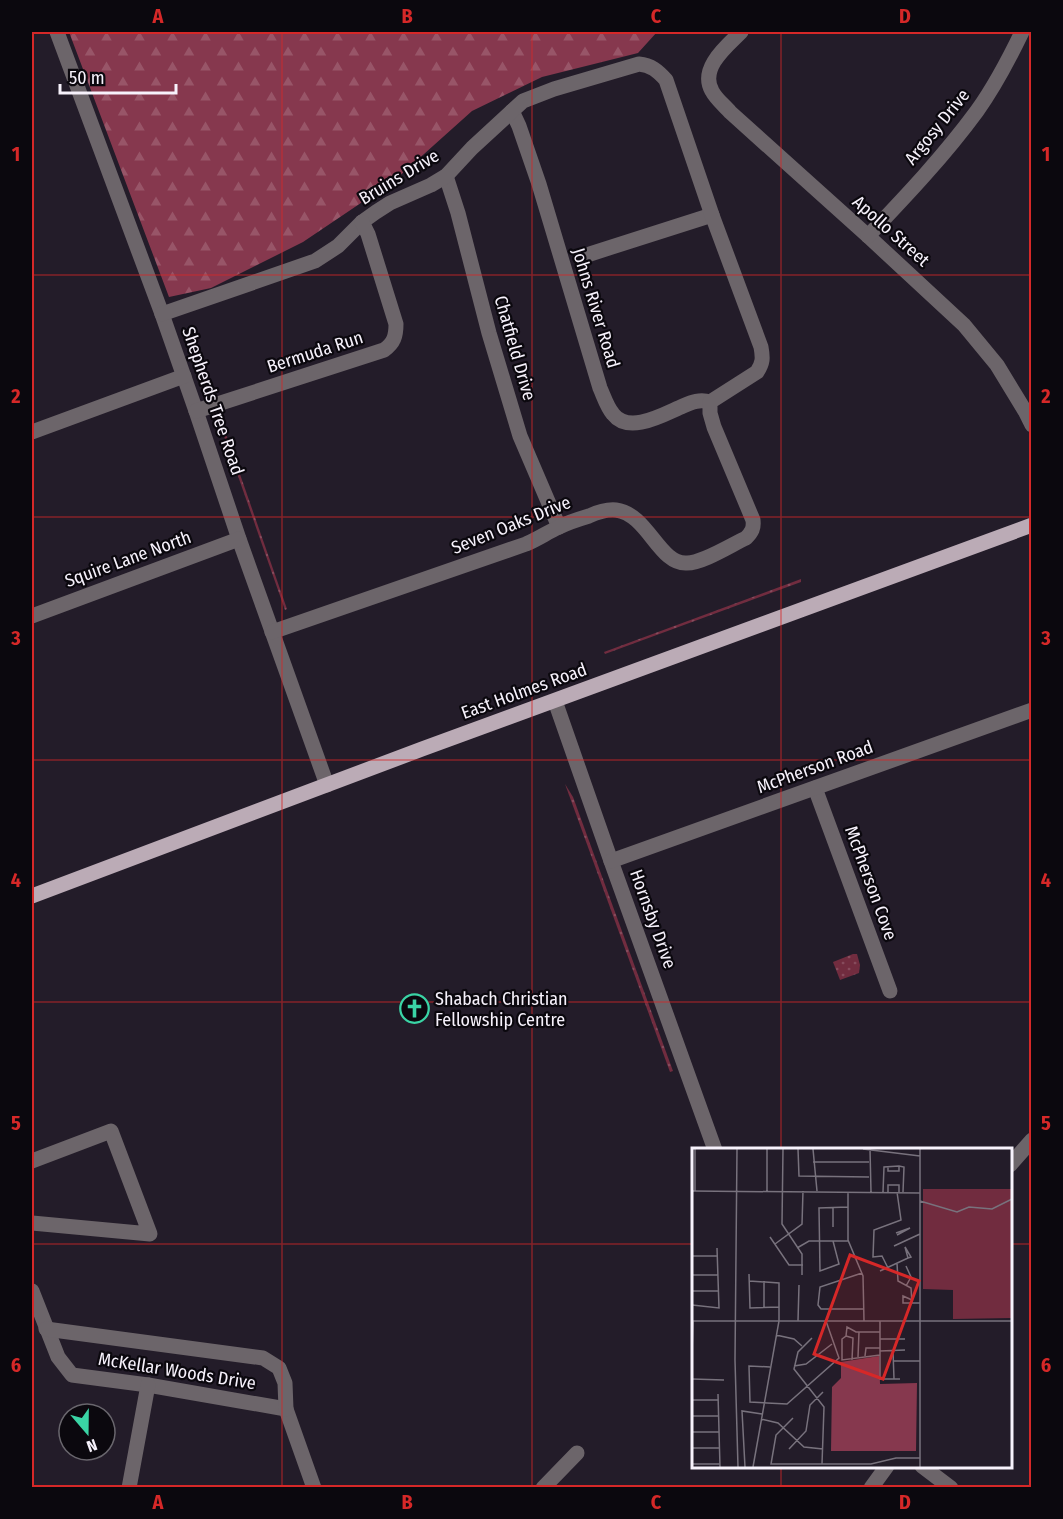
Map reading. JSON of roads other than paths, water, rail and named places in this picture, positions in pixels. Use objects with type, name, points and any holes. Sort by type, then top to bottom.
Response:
[{"type":"main road","name":"East Holmes Road","points":[[32,896],[1032,525]]},
{"type":"street","name":"Shepherds Tree Road","points":[[57,32],[162,314],[327,785]]},
{"type":"street","name":"Apollo Street","points":[[741,32],[714,61],[709,80],[712,91],[730,112],[964,325],[997,365],[1032,426]]},
{"type":"street","name":"Argosy Drive","points":[[868,236],[960,134],[1003,70],[1022,32]]},
{"type":"street","name":"Bruins Drive","points":[[162,314],[315,261],[339,246],[362,222],[390,203],[446,176],[523,101],[554,89],[639,64],[647,65]]},
{"type":"street","name":"Johns River Road","points":[[512,111],[539,184],[600,388],[614,416],[621,422],[630,424],[645,421],[692,402],[704,400],[710,402],[757,372],[763,357],[666,80],[659,72],[647,65]]},
{"type":"street","name":"Chatfield Drive","points":[[446,176],[459,213],[489,333],[520,436],[559,527]]},
{"type":"street","points":[[590,254],[712,215]]},
{"type":"street","name":"Bermuda Run","points":[[196,411],[384,350],[390,345],[396,336],[396,324],[368,234],[362,222]]},
{"type":"street","points":[[32,432],[184,376]]},
{"type":"street","name":"Seven Oaks Drive","points":[[272,632],[526,544],[559,527],[603,511],[624,512],[636,518],[667,555],[679,563],[689,564],[700,560],[746,538],[751,533],[753,520],[714,427],[710,402]]},
{"type":"street","name":"Squire Lane North","points":[[32,616],[239,539]]},
{"type":"street","name":"Hornsby Drive","points":[[555,701],[714,1148]]},
{"type":"street","name":"McPherson Road","points":[[611,861],[1032,710]]},
{"type":"street","name":"McPherson Cove","points":[[815,788],[890,991]]},
{"type":"street","points":[[32,1161],[111,1131],[150,1234],[32,1223]]},
{"type":"street","points":[[1012,1164],[1032,1140]]},
{"type":"street","name":"McKellar Woods Drive","points":[[32,1292],[58,1357],[72,1375],[286,1408]]},
{"type":"street","points":[[46,1329],[263,1358],[279,1368],[285,1383],[286,1408],[314,1488]]},
{"type":"street","points":[[129,1488],[148,1385]]},
{"type":"street","points":[[543,1488],[577,1453]]},
{"type":"street","points":[[871,1488],[886,1468]]},
{"type":"street","points":[[923,1468],[951,1488]]},
{"type":"place","name":"Shabach Christian Fellowship Centre","points":[[414,1009]]}]
